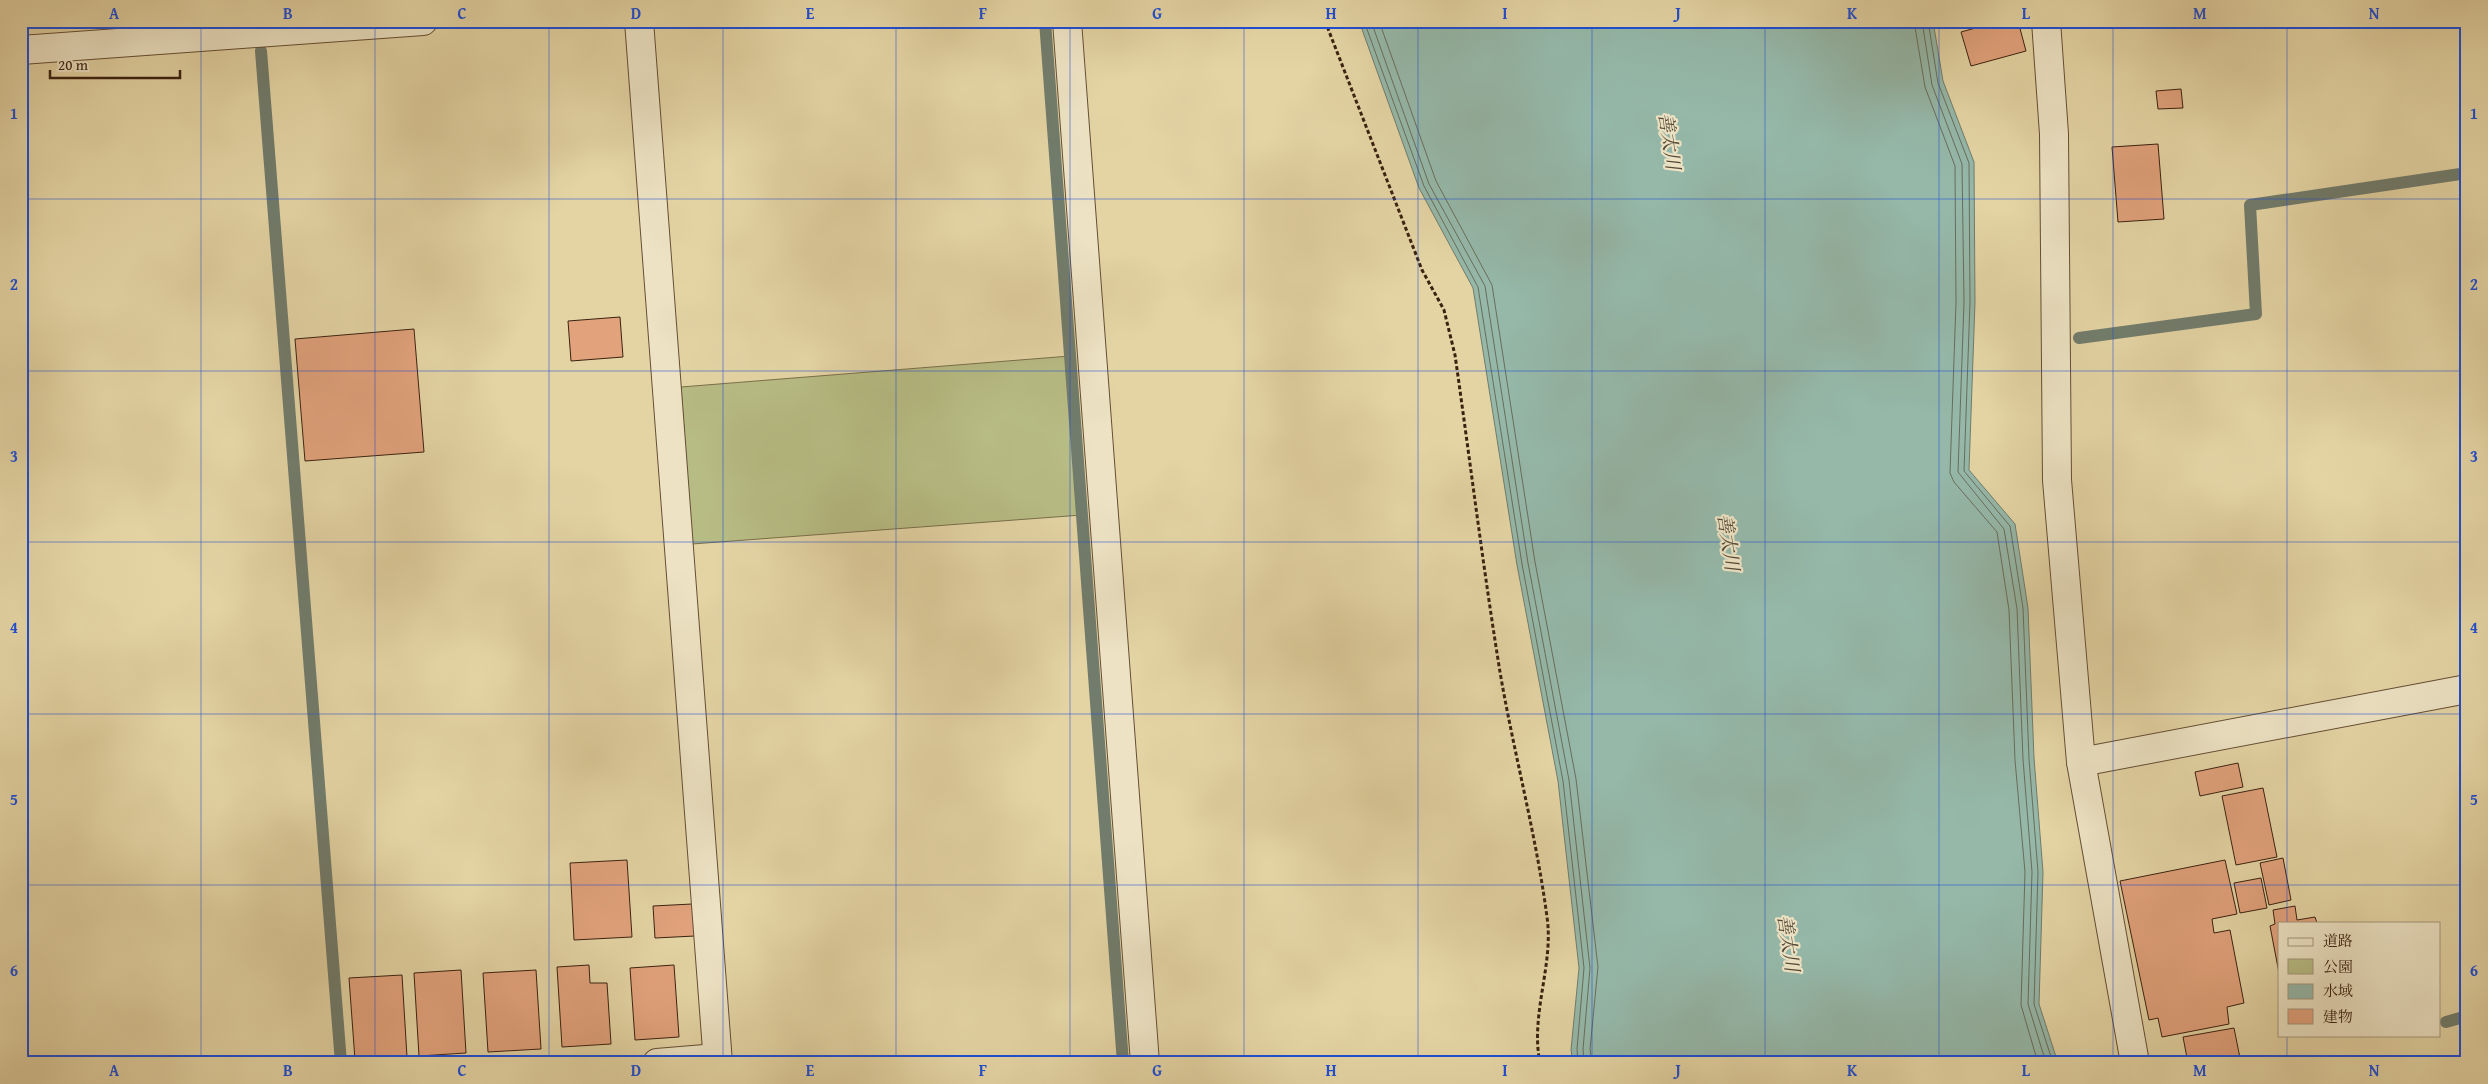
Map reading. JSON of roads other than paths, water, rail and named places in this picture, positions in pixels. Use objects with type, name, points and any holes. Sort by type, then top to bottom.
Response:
[{"type":"street","points":[[21,50],[423,21]]},
{"type":"street","points":[[639,21],[718,1060],[657,1063]]},
{"type":"street","points":[[1067,21],[1145,1063]]},
{"type":"street","points":[[2046,21],[2054,134],[2057,480],[2081,762],[2135,1063]]},
{"type":"street","points":[[2081,762],[2467,689]]},
{"type":"water","name":"善太川","points":[[1359,21],[1933,21],[1943,81],[1974,162],[1975,302],[1969,470],[2015,524],[2028,608],[2034,758],[2043,872],[2039,1004],[2058,1063],[1573,1063],[1571,1050],[1579,968],[1558,781],[1517,565],[1473,288],[1419,188]]},
{"type":"waterway","points":[[1045,21],[1123,1063]]},
{"type":"waterway","points":[[261,51],[341,1063]]},
{"type":"waterway","points":[[2079,338],[2256,314],[2250,205],[2467,173]]},
{"type":"waterway","points":[[2446,1022],[2467,1016]]}]
